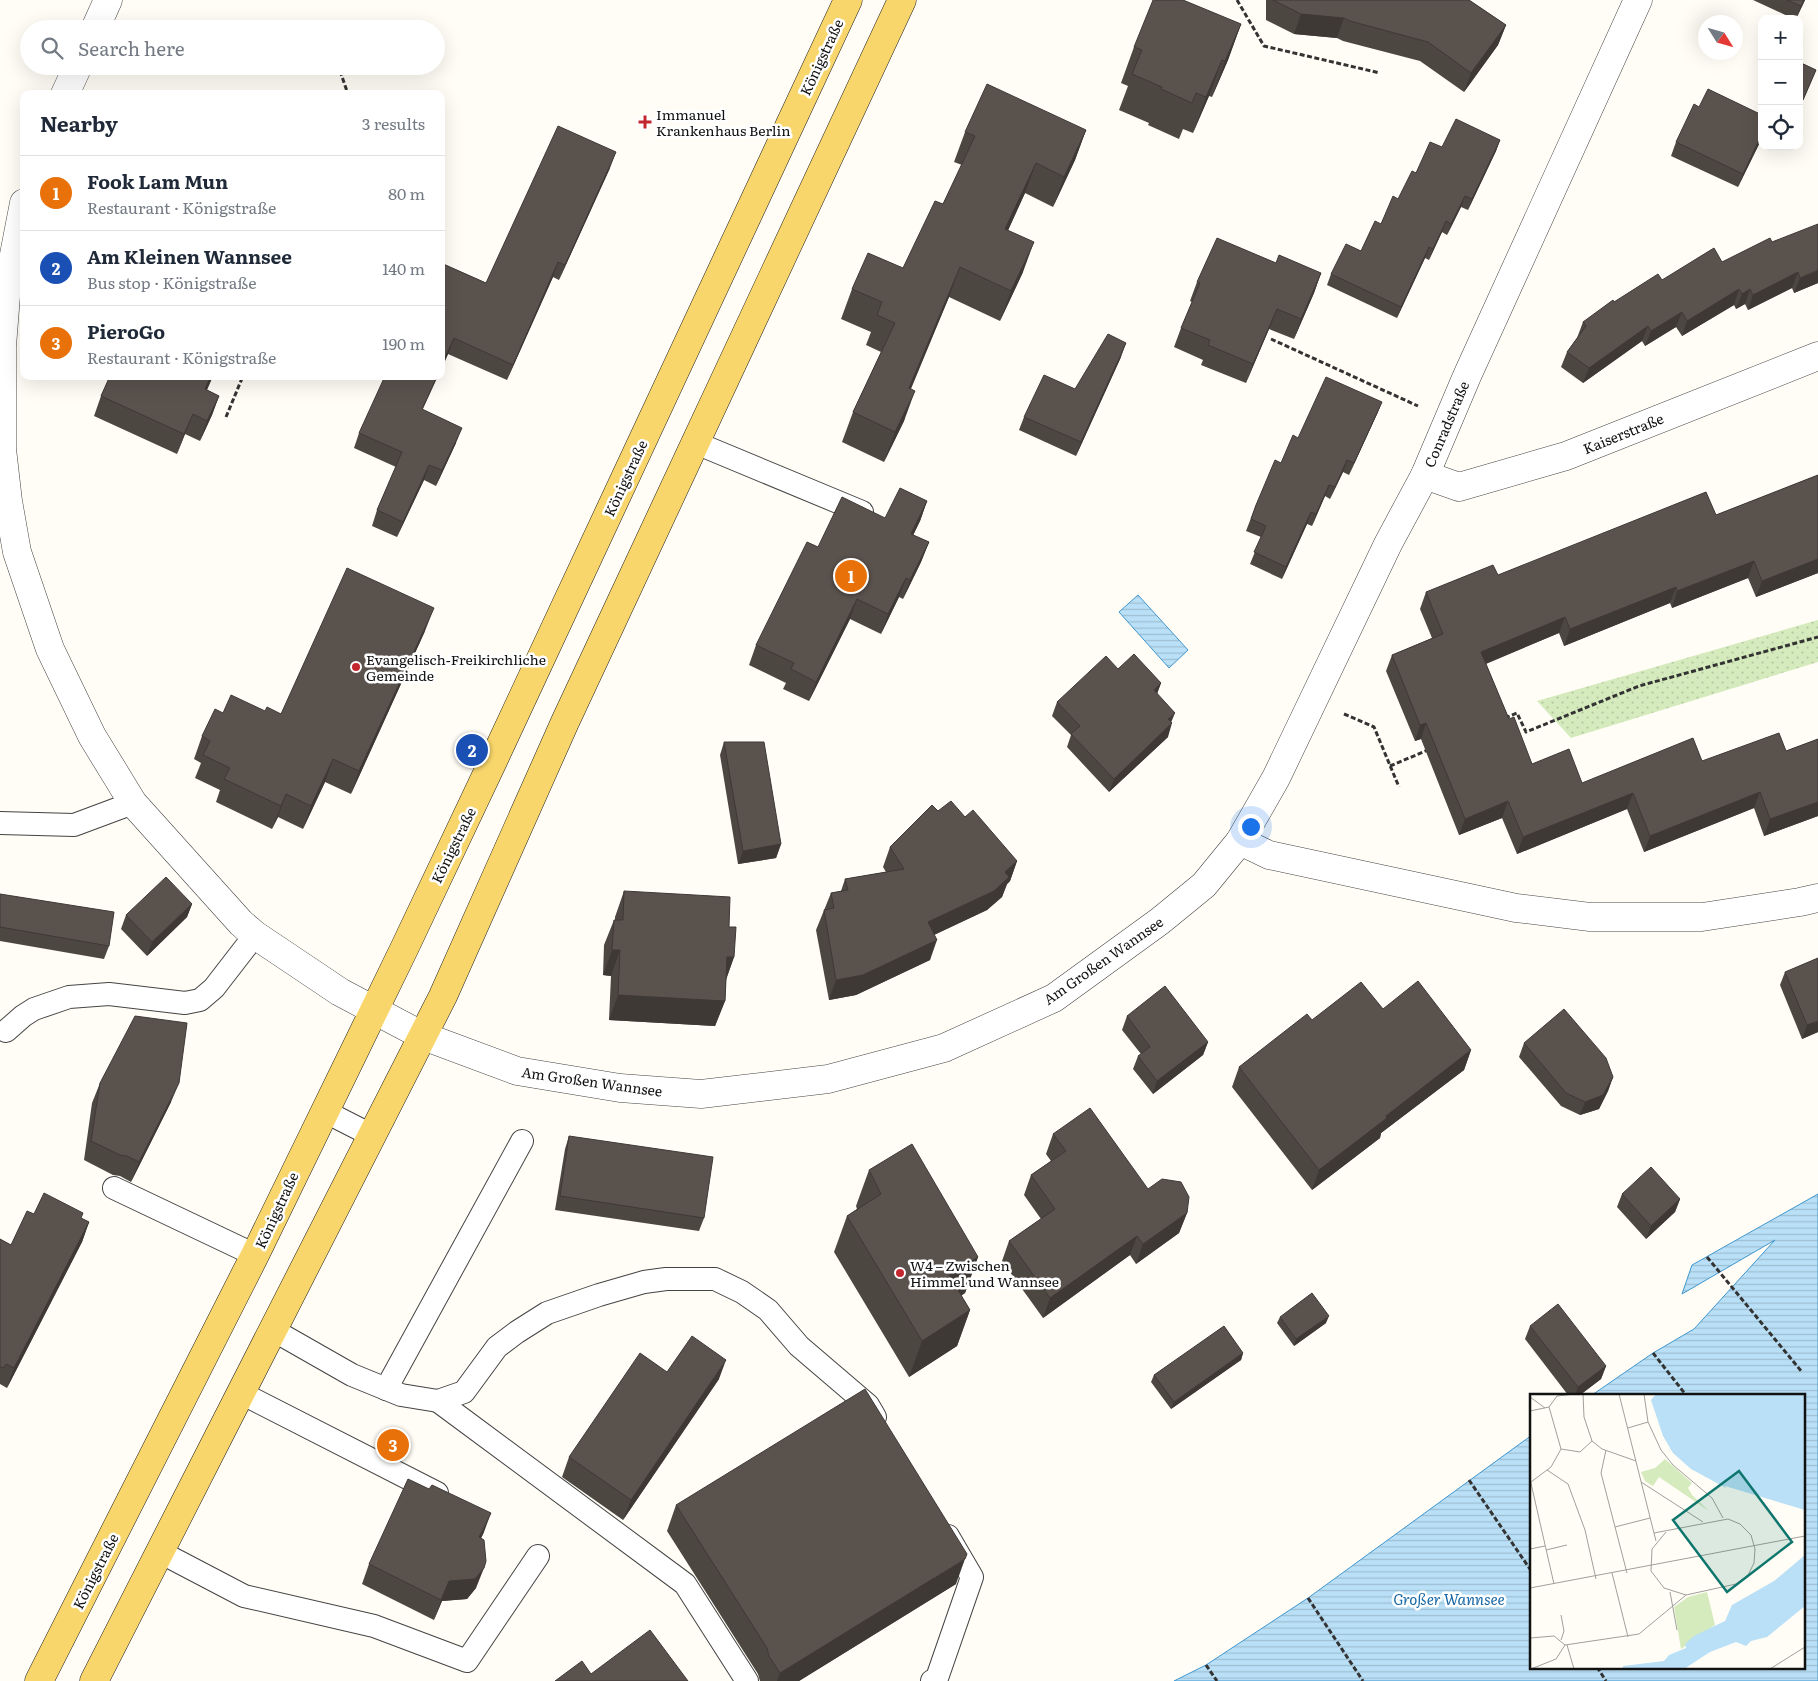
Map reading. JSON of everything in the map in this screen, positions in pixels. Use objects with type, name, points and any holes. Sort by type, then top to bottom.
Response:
[{"type":"main road","name":"Königstraße","points":[[39,1681],[255,1255],[373,1011],[494,759],[848,0]]},
{"type":"main road","points":[[94,1681],[373,1136],[454,973],[565,722],[902,0]]},
{"type":"street","points":[[99,20],[108,0]]},
{"type":"street","name":"Conradstraße","points":[[1240,841],[1276,778],[1388,544],[1425,475],[1466,376],[1638,0]]},
{"type":"street","points":[[67,90],[74,75]]},
{"type":"street","name":"Am Großen Wannsee","points":[[20,224],[6,296],[2,346],[2,449],[17,552],[50,649],[92,736],[133,803],[241,923],[255,935],[340,992],[373,1011],[423,1036],[517,1071],[620,1088],[702,1094],[828,1079],[944,1048],[1054,998],[1160,921],[1204,884],[1240,841]]},
{"type":"street","name":"Kaiserstraße","points":[[1425,475],[1459,487],[1566,456],[1818,356]]},
{"type":"street","points":[[1240,841],[1269,855],[1516,908],[1590,917],[1702,917],[1818,898]]},
{"type":"lane","points":[[696,443],[862,512]]},
{"type":"lane","points":[[0,823],[74,825],[133,803]]},
{"type":"lane","points":[[6,1031],[34,1009],[70,997],[109,994],[185,1003],[200,1000],[214,988],[255,935]]},
{"type":"lane","points":[[324,1111],[373,1136]]},
{"type":"lane","points":[[386,1389],[522,1141]]},
{"type":"lane","points":[[114,1188],[255,1255]]},
{"type":"lane","points":[[438,1401],[464,1392],[497,1348],[517,1332],[547,1313],[644,1282],[666,1279],[715,1279],[742,1292],[768,1310],[799,1346],[868,1405],[888,1438]]},
{"type":"lane","points":[[273,1330],[352,1375],[401,1395],[438,1401],[685,1584],[747,1681]]},
{"type":"lane","points":[[241,1393],[437,1493]]},
{"type":"lane","points":[[932,1681],[937,1678],[972,1577],[938,1520]]},
{"type":"lane","points":[[160,1552],[244,1596],[374,1626],[466,1661],[538,1556]]},
{"type":"path","points":[[1237,0],[1264,46],[1380,73]]},
{"type":"path","points":[[342,75],[347,90]]},
{"type":"path","points":[[1271,339],[1419,406]]},
{"type":"path","points":[[226,417],[241,380]]},
{"type":"path","points":[[1499,720],[1517,713],[1526,732],[1639,686],[1818,637]]},
{"type":"path","points":[[1313,700],[1374,727],[1398,786]]},
{"type":"path","points":[[1390,766],[1436,747]]},
{"type":"path","points":[[1707,1257],[1802,1372]]},
{"type":"path","points":[[1653,1353],[1685,1394]]},
{"type":"path","points":[[1469,1480],[1530,1569]]},
{"type":"path","points":[[1308,1598],[1363,1681]]},
{"type":"path","points":[[1206,1665],[1217,1681]]},
{"type":"path","points":[[1598,1668],[1606,1681]]},
{"type":"green space","points":[[1818,620],[1818,662],[1571,738],[1537,701]]},
{"type":"water","points":[[1138,595],[1188,650],[1169,668],[1119,612]]},
{"type":"water","name":"Großer Wannsee","points":[[1818,1194],[1818,1681],[1174,1681],[1206,1665],[1308,1598],[1530,1436],[1530,1668],[1806,1668],[1806,1394],[1593,1394],[1653,1353],[1694,1329],[1775,1240],[1682,1294],[1692,1265]]},
{"type":"building","points":[[1153,0],[1183,0],[1241,24],[1225,61],[1222,60],[1206,97],[1196,93],[1192,103],[1132,74],[1142,50],[1134,47]]},
{"type":"building","points":[[1273,0],[1469,0],[1506,25],[1471,73],[1428,42],[1344,18],[1301,14]]},
{"type":"building","points":[[1787,0],[1804,0],[1801,6]]},
{"type":"building","points":[[1803,64],[1816,70],[1803,100]]},
{"type":"building","points":[[987,84],[1086,130],[1064,177],[1036,163],[1005,229],[1034,242],[1011,291],[960,267],[909,388],[915,391],[895,432],[853,412],[895,323],[877,315],[882,302],[852,289],[868,253],[903,268],[935,201],[943,204],[975,136],[965,132]]},
{"type":"building","points":[[1708,89],[1758,113],[1758,142],[1743,174],[1676,142],[1694,104],[1699,107]]},
{"type":"building","points":[[1456,119],[1500,140],[1472,199],[1465,196],[1451,224],[1446,221],[1433,249],[1429,247],[1401,307],[1331,274],[1346,244],[1361,251],[1375,221],[1381,224],[1393,196],[1398,199],[1412,171],[1416,173],[1430,142],[1442,147]]},
{"type":"building","points":[[558,126],[616,152],[565,265],[558,262],[513,365],[454,338],[445,357],[445,265],[486,283]]},
{"type":"building","points":[[1818,224],[1818,270],[1800,278],[1798,272],[1753,295],[1750,289],[1742,294],[1739,289],[1687,321],[1682,312],[1651,331],[1648,326],[1589,368],[1567,352],[1586,326],[1583,322],[1613,300],[1614,302],[1658,274],[1662,280],[1714,248],[1722,262],[1770,238],[1772,242]]},
{"type":"building","points":[[1217,238],[1276,263],[1279,255],[1321,273],[1301,319],[1277,309],[1253,364],[1208,345],[1210,340],[1181,328],[1200,283],[1197,282]]},
{"type":"building","points":[[1108,334],[1126,343],[1081,442],[1024,417],[1044,375],[1075,389]]},
{"type":"building","points":[[1326,377],[1382,402],[1354,463],[1347,460],[1335,487],[1329,485],[1316,514],[1311,512],[1286,567],[1254,552],[1266,526],[1251,519],[1275,460],[1281,463],[1293,435],[1298,438]]},
{"type":"building","points":[[108,380],[209,380],[205,389],[219,396],[207,421],[193,414],[184,434],[101,396]]},
{"type":"building","points":[[383,380],[435,380],[422,409],[462,428],[442,470],[429,465],[403,522],[377,510],[402,452],[359,433]]},
{"type":"building","points":[[1818,475],[1818,559],[1762,581],[1754,561],[1677,591],[1676,587],[1570,629],[1565,617],[1481,652],[1509,719],[1514,717],[1532,764],[1569,749],[1582,783],[1693,738],[1702,761],[1779,733],[1786,751],[1818,739],[1818,802],[1770,819],[1760,792],[1650,836],[1633,793],[1523,837],[1508,801],[1465,819],[1426,723],[1420,725],[1392,655],[1443,634],[1426,592],[1493,565],[1498,575],[1706,492],[1716,515]]},
{"type":"building","points":[[900,488],[927,501],[911,534],[929,542],[910,580],[906,578],[888,614],[857,599],[816,682],[791,669],[794,663],[756,645],[807,542],[818,547],[842,497],[885,518]]},
{"type":"building","points":[[347,568],[434,608],[359,771],[333,759],[311,806],[286,794],[281,806],[224,779],[230,768],[203,755],[210,741],[202,736],[215,709],[223,713],[231,695],[265,711],[267,707],[281,714]]},
{"type":"building","points":[[1134,654],[1161,683],[1154,690],[1175,713],[1168,719],[1172,723],[1114,779],[1071,734],[1080,726],[1057,702],[1106,656],[1118,669]]},
{"type":"building","points":[[724,742],[764,742],[781,844],[743,851]]},
{"type":"building","points":[[951,801],[965,817],[973,810],[1017,861],[1005,872],[1009,877],[994,891],[928,922],[937,940],[863,975],[836,980],[824,910],[834,908],[831,893],[848,890],[845,879],[904,869],[890,847],[932,805],[938,811]]},
{"type":"building","points":[[166,877],[192,904],[152,942],[126,915]]},
{"type":"building","points":[[624,891],[730,897],[729,927],[736,927],[734,957],[727,957],[725,1001],[618,995],[620,950],[612,950],[614,920],[623,920]]},
{"type":"building","points":[[0,894],[114,912],[109,946],[0,927]]},
{"type":"building","points":[[1818,958],[1818,1021],[1807,1025],[1785,972]]},
{"type":"building","points":[[1418,981],[1471,1050],[1319,1170],[1239,1067],[1307,1014],[1312,1020],[1361,982],[1383,1009]]},
{"type":"building","points":[[1165,986],[1208,1042],[1157,1081],[1138,1056],[1150,1047],[1127,1016]]},
{"type":"building","points":[[1564,1009],[1606,1058],[1613,1077],[1603,1095],[1585,1102],[1566,1093],[1524,1043]]},
{"type":"building","points":[[135,1016],[187,1023],[179,1083],[139,1162],[91,1141],[100,1083]]},
{"type":"building","points":[[1090,1108],[1148,1189],[1162,1179],[1181,1182],[1189,1197],[1187,1213],[1143,1244],[1137,1236],[1050,1298],[1009,1241],[1055,1209],[1031,1175],[1066,1151],[1053,1134]]},
{"type":"building","points":[[569,1136],[713,1157],[704,1218],[560,1196]]},
{"type":"building","name":"W4 – Zwischen Himmel und Wannsee","points":[[912,1144],[978,1257],[949,1275],[970,1310],[922,1341],[847,1216],[881,1194],[869,1170]]},
{"type":"building","points":[[1651,1167],[1680,1199],[1651,1226],[1622,1194]]},
{"type":"building","points":[[44,1193],[83,1213],[81,1218],[89,1222],[14,1368],[6,1364],[4,1368],[0,1367],[0,1239],[11,1245],[27,1211],[34,1214]]},
{"type":"building","points":[[1312,1293],[1329,1316],[1296,1339],[1280,1317]]},
{"type":"building","points":[[1558,1304],[1606,1366],[1578,1387],[1530,1326]]},
{"type":"building","points":[[1224,1326],[1243,1353],[1174,1402],[1154,1375]]},
{"type":"building","points":[[692,1336],[726,1360],[631,1500],[569,1457],[640,1353],[667,1372]]},
{"type":"building","points":[[865,1389],[967,1554],[965,1559],[780,1673],[769,1656],[767,1648],[676,1505]]},
{"type":"building","points":[[408,1479],[429,1489],[432,1485],[491,1513],[479,1537],[484,1540],[486,1561],[484,1568],[475,1579],[449,1581],[441,1600],[369,1564]]},
{"type":"building","points":[[650,1630],[688,1681],[555,1681],[582,1661],[591,1674]]},
{"type":"place","name":"Immanuel Krankenhaus Berlin","points":[[645,122]]},
{"type":"place","name":"Fook Lam Mun","points":[[851,576]]},
{"type":"place","name":"Evangelisch-Freikirchliche Gemeinde","points":[[356,667]]},
{"type":"place","name":"Am Kleinen Wannsee","points":[[472,750]]},
{"type":"place","name":"W4 – Zwischen Himmel und Wannsee","points":[[900,1273]]},
{"type":"place","name":"PieroGo","points":[[393,1445]]}]
